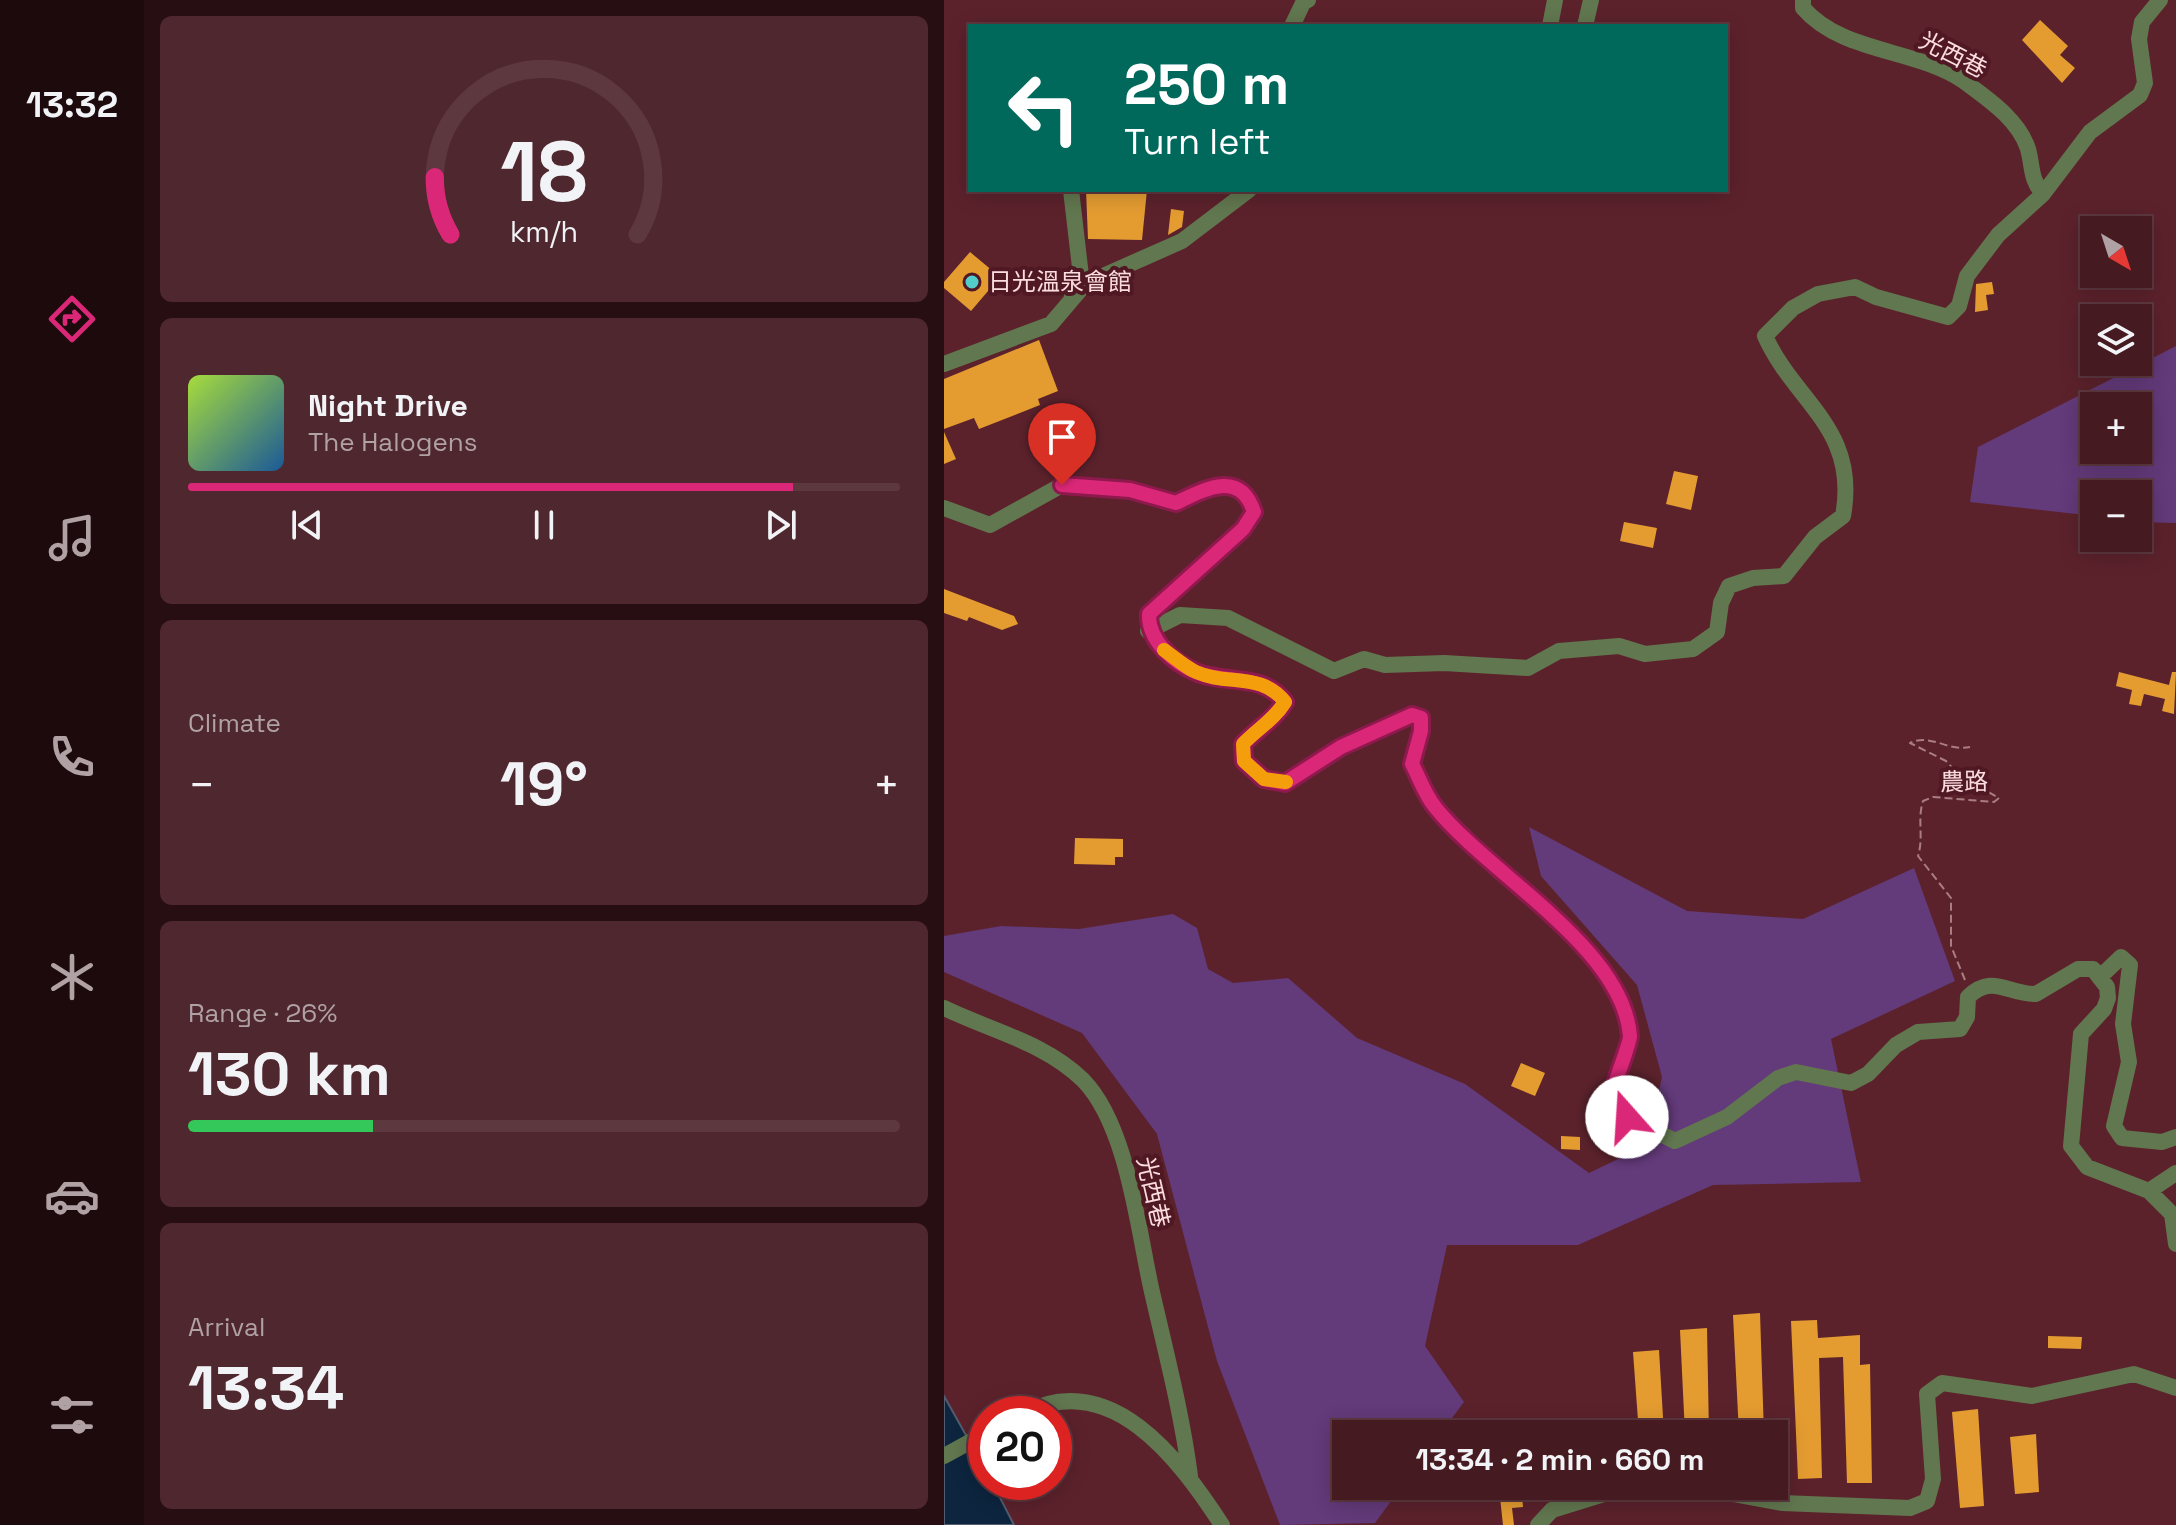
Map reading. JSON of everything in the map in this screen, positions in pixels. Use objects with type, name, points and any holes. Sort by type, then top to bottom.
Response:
[{"type":"street","points":[[1293,24],[1303,3],[1308,0]]},
{"type":"street","points":[[1550,24],[1555,0]]},
{"type":"street","points":[[1585,24],[1591,0]]},
{"type":"street","name":"光西巷","points":[[1803,0],[1803,8],[1812,18],[1840,36],[1933,66],[1961,80],[1987,99],[2022,136],[2032,181],[2043,194]]},
{"type":"street","points":[[1148,631],[1180,615],[1228,618],[1334,671],[1364,659],[1385,665],[1444,663],[1528,668],[1559,651],[1619,646],[1645,654],[1693,649],[1717,632],[1721,603],[1729,586],[1753,578],[1784,576],[1815,537],[1843,516],[1846,495],[1840,455],[1823,417],[1773,354],[1765,336],[1793,308],[1818,294],[1855,287],[1876,297],[1948,317],[1959,306],[1967,276],[1998,235],[2043,194],[2090,132],[2140,95],[2145,83],[2139,39],[2142,22],[2160,0]]},
{"type":"street","points":[[1051,324],[1081,276],[1071,192]]},
{"type":"street","points":[[944,364],[1051,324],[1085,284],[1182,241],[1246,192]]},
{"type":"street","points":[[944,508],[990,525],[1062,485],[1130,490],[1176,503],[1212,486],[1236,487],[1249,496],[1254,512],[1243,529],[1149,614],[1148,631],[1161,648],[1197,673],[1251,681],[1276,690],[1285,702],[1276,716],[1243,744],[1244,761],[1264,779],[1285,783],[1353,741],[1412,715],[1421,718],[1421,731],[1412,764],[1434,806],[1490,863],[1601,964],[1621,996],[1630,1039],[1617,1068],[1612,1094],[1627,1117],[1675,1141],[1727,1117],[1778,1078],[1796,1072],[1851,1083],[1868,1074],[1896,1045],[1918,1032],[1960,1029],[1967,1017],[1968,997],[1975,990],[1995,983],[2036,994],[2078,969],[2093,969],[2101,976],[2108,998],[2104,1009],[2081,1034],[2071,1146],[2087,1167],[2149,1191],[2172,1214],[2176,1244]]},
{"type":"street","points":[[2101,976],[2121,957],[2130,965],[2123,1024],[2129,1062],[2114,1126],[2122,1138],[2162,1142],[2176,1137]]},
{"type":"street","name":"光西巷","points":[[944,1008],[1011,1035],[1061,1062],[1084,1081],[1105,1114],[1126,1177],[1182,1425],[1190,1476]]},
{"type":"street","points":[[2149,1191],[2176,1173]]},
{"type":"street","points":[[1538,1525],[1552,1510],[1607,1493],[1690,1486],[1782,1503],[1910,1508],[1927,1501],[1933,1479],[1927,1394],[1942,1383],[2032,1396],[2134,1374],[2176,1388]]},
{"type":"street","name":"光西巷","points":[[1072,1399],[1139,1426],[1190,1476],[1222,1525]]},
{"type":"street","points":[[944,1456],[968,1443]]},
{"type":"path","name":"農路","points":[[1970,747],[1956,749],[1924,740],[1910,743],[1946,761],[1959,775],[1999,798],[1994,802],[1933,797],[1923,801],[1918,816],[1923,833],[1918,856],[1951,898],[1951,946],[1968,986],[1975,990]]},
{"type":"shaded area","points":[[2176,346],[2176,523],[2152,522],[2152,480],[2080,480],[2080,514],[1970,502],[1978,447],[2080,395],[2080,464],[2152,464],[2152,392],[2086,392],[2117,376],[2152,376],[2152,358]]},
{"type":"shaded area","points":[[1529,827],[1687,911],[1803,919],[1914,868],[1955,981],[1831,1039],[1861,1182],[1713,1185],[1578,1245],[1447,1245],[1425,1346],[1464,1402],[1450,1420],[1332,1420],[1332,1500],[1392,1500],[1375,1523],[1280,1525],[1217,1361],[1157,1134],[1082,1033],[944,972],[944,936],[1001,926],[1079,929],[1173,914],[1197,928],[1208,969],[1233,983],[1288,978],[1357,1038],[1465,1084],[1589,1173],[1647,1145],[1662,1077],[1637,985],[1541,876]]},
{"type":"water","points":[[944,1396],[968,1439],[968,1500],[1001,1500],[1014,1525],[944,1525]]},
{"type":"building","points":[[2040,20],[2068,46],[2060,55],[2075,68],[2062,83],[2022,40]]},
{"type":"building","points":[[1086,192],[1147,192],[1142,240],[1088,239]]},
{"type":"building","points":[[1171,209],[1184,211],[1182,227],[1168,235]]},
{"type":"building","points":[[970,252],[1000,277],[971,311],[944,288],[944,282]]},
{"type":"building","points":[[1992,282],[1994,294],[1986,295],[1988,310],[1975,312],[1976,284]]},
{"type":"building","points":[[1039,340],[1058,391],[1038,399],[1040,405],[979,429],[974,418],[944,429],[944,379]]},
{"type":"building","points":[[944,432],[956,459],[944,464]]},
{"type":"building","points":[[1674,471],[1698,476],[1691,510],[1666,504]]},
{"type":"building","points":[[1624,522],[1657,528],[1653,548],[1620,541]]},
{"type":"building","points":[[944,589],[1014,616],[1018,624],[1002,630],[969,617],[967,621],[944,613]]},
{"type":"building","points":[[2119,672],[2169,685],[2172,672],[2176,672],[2174,714],[2162,711],[2165,699],[2144,694],[2141,706],[2129,704],[2132,690],[2116,686]]},
{"type":"building","points":[[1075,838],[1123,839],[1123,857],[1115,857],[1115,865],[1074,864]]},
{"type":"building","points":[[1521,1063],[1545,1073],[1535,1096],[1511,1086]]},
{"type":"building","points":[[1561,1136],[1580,1137],[1580,1150],[1561,1149]]},
{"type":"building","points":[[1760,1313],[1764,1420],[1738,1420],[1733,1315]]},
{"type":"building","points":[[1817,1320],[1818,1338],[1860,1335],[1860,1365],[1870,1364],[1872,1483],[1847,1483],[1843,1357],[1819,1358],[1822,1478],[1798,1479],[1791,1321]]},
{"type":"building","points":[[1707,1328],[1709,1420],[1684,1420],[1680,1330]]},
{"type":"building","points":[[2048,1336],[2082,1337],[2081,1349],[2048,1348]]},
{"type":"building","points":[[1659,1350],[1663,1420],[1638,1420],[1633,1352]]},
{"type":"building","points":[[1978,1409],[1984,1506],[1960,1508],[1952,1412]]},
{"type":"building","points":[[2036,1434],[2039,1492],[2015,1494],[2010,1437]]},
{"type":"building","points":[[1500,1500],[1522,1500],[1523,1507],[1512,1508],[1514,1525],[1503,1525]]},
{"type":"slow traffic","points":[[1164,650],[1197,673],[1251,681],[1276,690],[1285,702],[1276,716],[1243,744],[1244,761],[1264,779],[1286,782]]},
{"type":"place","name":"日光溫泉會館","points":[[972,282]]},
{"type":"route","points":[[1062,485],[1130,490],[1176,503],[1212,486],[1236,487],[1249,496],[1254,512],[1243,529],[1149,614],[1148,631],[1161,648],[1197,673],[1251,681],[1276,690],[1285,702],[1276,716],[1243,744],[1244,761],[1264,779],[1285,783],[1341,747],[1412,715],[1421,718],[1421,731],[1412,764],[1434,806],[1490,863],[1601,964],[1621,996],[1630,1039],[1617,1068],[1612,1094],[1627,1117]]}]
